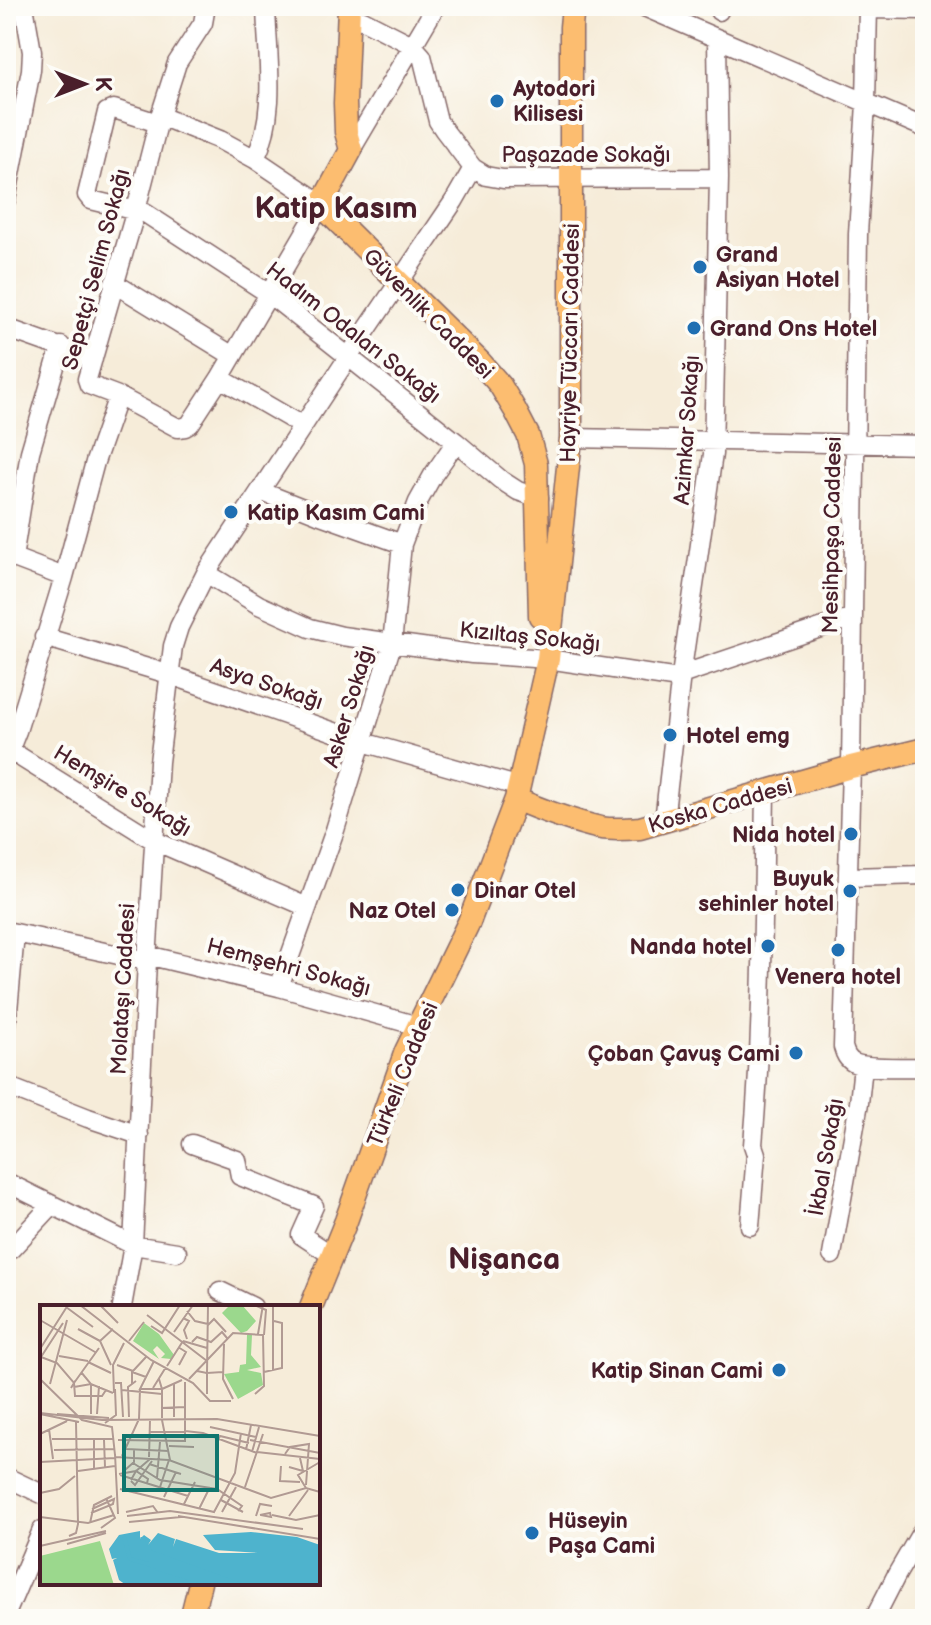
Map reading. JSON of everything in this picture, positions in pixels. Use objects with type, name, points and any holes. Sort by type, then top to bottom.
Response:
[{"type":"main road","points":[[321,205],[351,150],[347,141],[346,118],[348,12]]},
{"type":"main road","name":"Hayriye Tüccarı Caddesi","points":[[518,793],[548,659],[571,438],[572,16]]},
{"type":"main road","name":"Güvenlik Caddesi","points":[[321,205],[500,385],[528,435],[536,464],[539,498],[540,642],[548,659]]},
{"type":"main road","name":"Koska Caddesi","points":[[518,793],[531,806],[600,828],[640,828],[851,767],[925,749]]},
{"type":"main road","name":"Türkeli Caddesi","points":[[312,1305],[333,1256],[406,1051],[469,922],[518,793]]},
{"type":"main road","points":[[191,1619],[200,1585]]},
{"type":"street","points":[[6,200],[31,70],[32,52],[24,6]]},
{"type":"street","name":"Sepetçi Selim Sokağı","points":[[118,396],[89,385],[87,379],[177,63],[203,23],[206,6]]},
{"type":"street","points":[[255,159],[267,124],[266,6]]},
{"type":"street","points":[[351,150],[436,6]]},
{"type":"street","points":[[572,16],[582,6]]},
{"type":"street","points":[[642,6],[925,128]]},
{"type":"street","points":[[868,7],[925,10]]},
{"type":"street","name":"Mesihpaşa Caddesi","points":[[858,1064],[847,1057],[843,1047],[851,767],[858,234],[868,7]]},
{"type":"street","points":[[348,12],[412,45]]},
{"type":"street","name":"Azimkar Sokağı","points":[[664,821],[714,440],[719,178],[717,39]]},
{"type":"street","name":"Paşazade Sokağı","points":[[412,45],[422,56],[438,121],[473,168],[486,176],[503,179],[719,178]]},
{"type":"street","name":"Hadım Odaları Sokağı","points":[[159,120],[114,109],[107,112],[87,195],[91,200],[145,213],[269,294],[518,491],[539,498]]},
{"type":"street","name":"Güvenlik Caddesi","points":[[159,120],[220,140],[255,159],[321,205]]},
{"type":"street","name":"Molataşı Caddesi","points":[[122,1305],[133,1245],[159,762],[173,646],[206,573],[473,168]]},
{"type":"street","points":[[8,752],[64,577],[95,462],[118,396],[178,428],[190,424],[321,205]]},
{"type":"street","points":[[114,283],[233,356]]},
{"type":"street","points":[[6,328],[93,359]]},
{"type":"street","points":[[61,346],[30,452],[10,556],[64,577]]},
{"type":"street","points":[[220,378],[303,426]]},
{"type":"street","points":[[571,438],[925,445]]},
{"type":"street","name":"Asker Sokağı","points":[[279,987],[334,833],[392,644],[402,544],[418,502],[456,442]]},
{"type":"street","points":[[260,491],[402,544]]},
{"type":"street","name":"Kızıltaş Sokağı","points":[[206,573],[259,605],[310,628],[342,636],[472,654],[548,659],[672,678],[853,617]]},
{"type":"street","name":"Asya Sokağı","points":[[44,637],[168,674],[518,793]]},
{"type":"street","name":"Hemşire Sokağı","points":[[8,752],[155,841],[307,907]]},
{"type":"street","points":[[750,1226],[756,1154],[753,1145],[758,1084],[765,792]]},
{"type":"street","points":[[848,877],[925,875]]},
{"type":"street","points":[[6,1032],[10,932]]},
{"type":"street","name":"Hemşehri Sokağı","points":[[10,932],[279,987],[418,1026]]},
{"type":"street","points":[[858,1064],[925,1067]]},
{"type":"street","name":"İkbal Sokağı","points":[[832,1255],[859,1103],[858,1064]]},
{"type":"street","points":[[6,1086],[139,1135]]},
{"type":"street","points":[[192,1144],[237,1160],[240,1176],[314,1206],[301,1235],[333,1256]]},
{"type":"street","points":[[6,1182],[133,1245],[177,1252]]},
{"type":"street","points":[[11,1249],[52,1205]]},
{"type":"street","points":[[220,1291],[249,1305]]},
{"type":"street","points":[[6,1477],[40,1493]]},
{"type":"street","points":[[874,1619],[925,1526]]},
{"type":"street","points":[[18,1619],[6,1614],[40,1535]]},
{"type":"place","name":"Aytodori Kilisesi","points":[[497,101]]},
{"type":"place","name":"Grand Asiyan Hotel","points":[[700,267]]},
{"type":"place","name":"Grand Ons Hotel","points":[[694,328]]},
{"type":"place","name":"Katip Kasım Cami","points":[[231,512]]},
{"type":"place","name":"Hotel emg","points":[[670,735]]},
{"type":"place","name":"Nida hotel","points":[[851,834]]},
{"type":"place","name":"Dinar Otel","points":[[458,890]]},
{"type":"place","name":"Buyuk sehinler hotel","points":[[850,891]]},
{"type":"place","name":"Naz Otel","points":[[452,910]]},
{"type":"place","name":"Nanda hotel","points":[[768,946]]},
{"type":"place","name":"Venera hotel","points":[[838,950]]},
{"type":"place","name":"Çoban Çavuş Cami","points":[[796,1053]]},
{"type":"place","name":"Katip Sinan Cami","points":[[779,1370]]},
{"type":"place","name":"Hüseyin Paşa Cami","points":[[532,1533]]},
{"type":"district","name":"Katip Kasım","points":[[336,208]]},
{"type":"district","name":"Nişanca","points":[[504,1259]]}]
